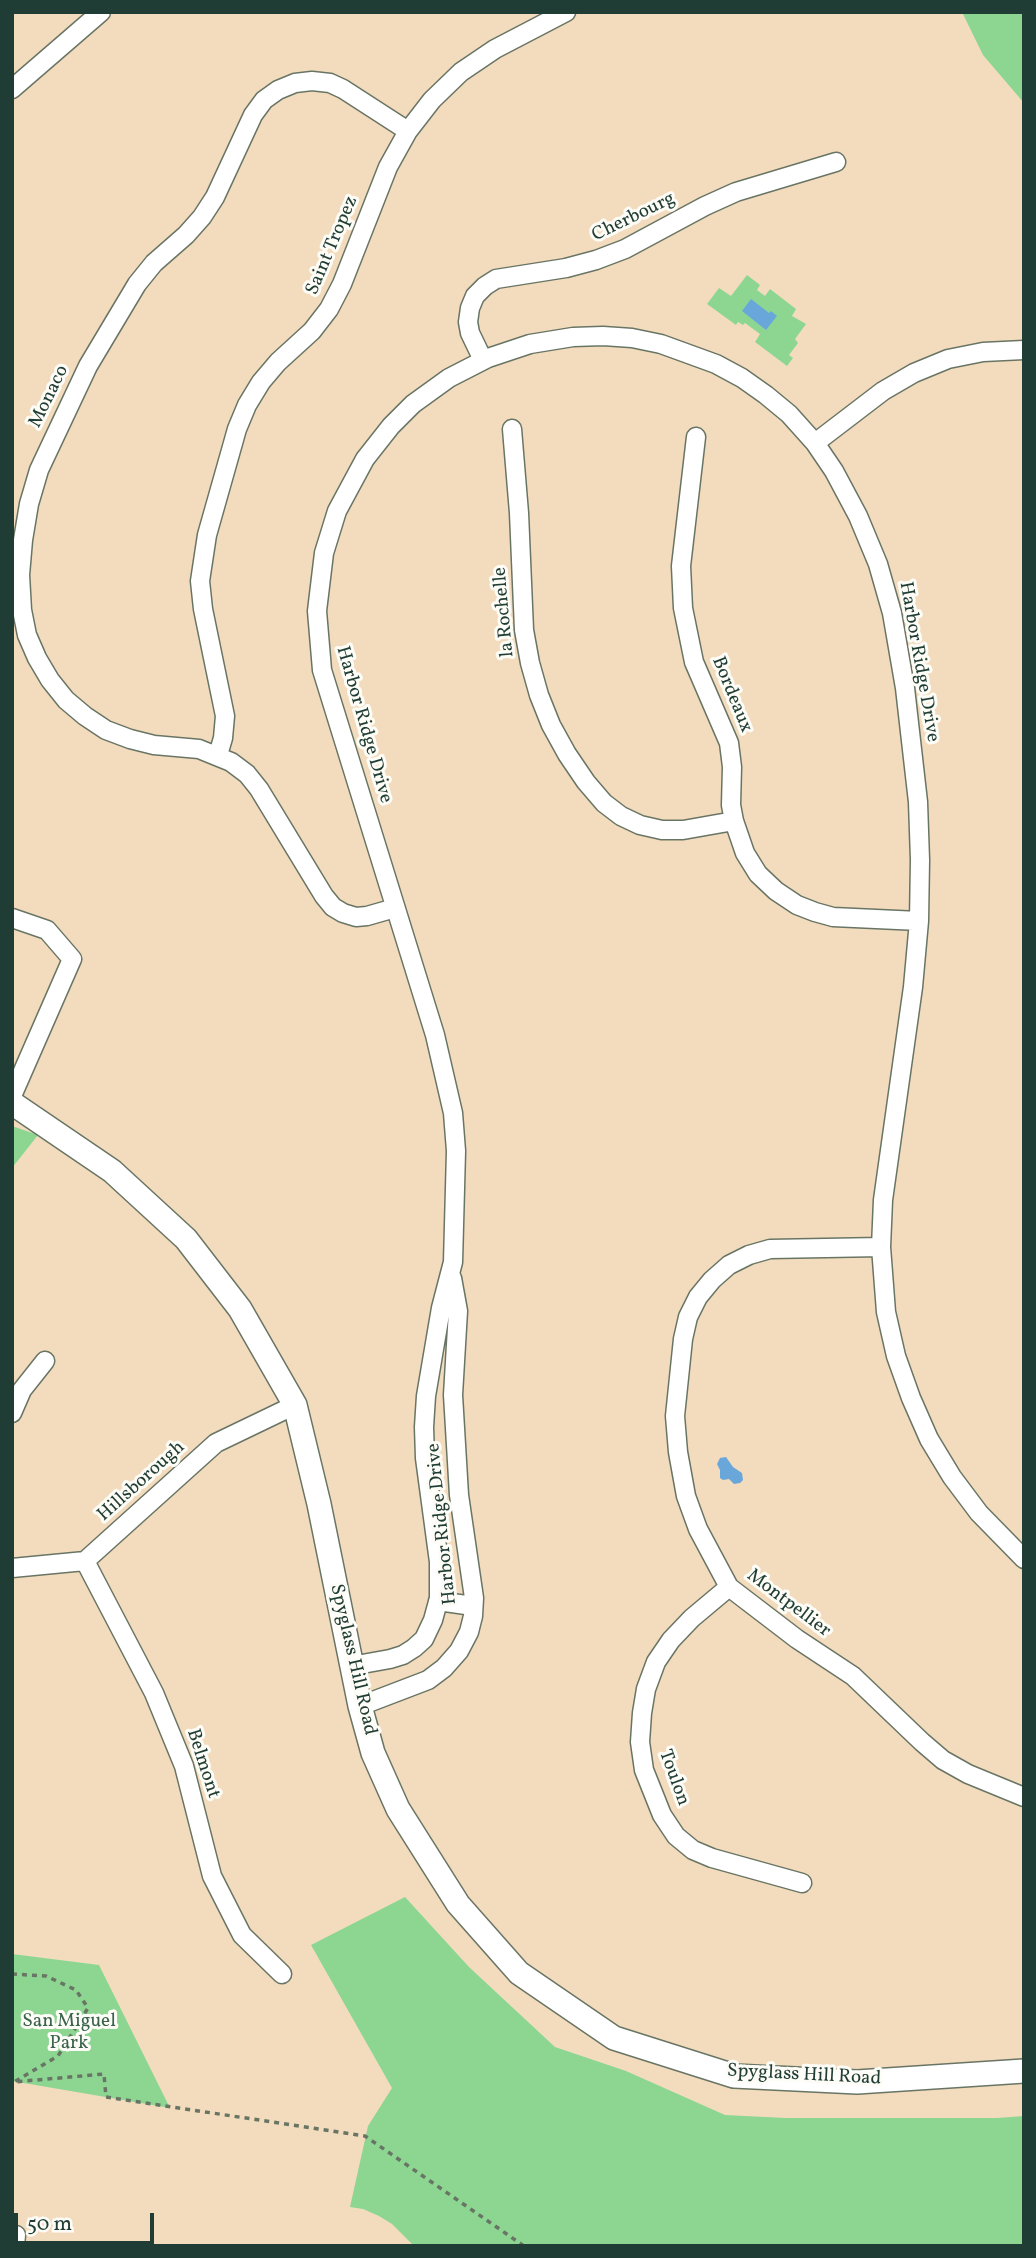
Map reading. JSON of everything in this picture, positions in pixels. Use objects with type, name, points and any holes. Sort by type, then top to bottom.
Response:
[{"type":"main road","name":"Spyglass Hill Road","points":[[12,1103],[112,1171],[186,1239],[240,1310],[295,1405],[319,1504],[351,1666],[373,1753],[398,1809],[458,1904],[519,1973],[614,2038],[734,2076],[857,2082],[1024,2071]]},
{"type":"street","points":[[12,89],[102,12]]},
{"type":"street","name":"Saint Tropez","points":[[218,755],[225,716],[203,609],[201,581],[207,535],[237,429],[247,405],[278,362],[312,331],[329,309],[342,284],[388,167],[408,131],[432,100],[461,72],[495,49],[566,12]]},
{"type":"street","name":"Monaco","points":[[396,908],[367,916],[356,916],[343,913],[333,906],[324,896],[259,789],[247,774],[218,755],[199,749],[154,745],[130,739],[106,730],[66,700],[50,680],[27,635],[20,575],[29,505],[39,470],[88,366],[137,284],[153,263],[186,235],[202,217],[215,197],[253,115],[264,100],[295,83],[330,83],[408,131]]},
{"type":"street","name":"Cherbourg","points":[[482,360],[470,333],[470,308],[475,296],[496,279],[566,268],[596,260],[625,249],[736,192],[836,162]]},
{"type":"street","name":"Harbor Ridge Drive","points":[[351,1666],[403,1655],[414,1648],[424,1639],[438,1601],[439,1562],[425,1458],[424,1427],[426,1396],[441,1308],[453,1262],[456,1151],[453,1113],[435,1035],[322,670],[318,640],[319,582],[324,553],[337,511],[365,459],[391,426],[413,404],[449,378],[482,360],[530,344],[573,337],[632,338],[661,344],[716,364],[742,378],[789,414],[816,443],[859,516],[878,564],[892,613],[905,688],[916,779],[920,860],[919,921],[911,1009],[883,1200],[881,1247],[887,1312],[896,1356],[929,1439],[952,1477],[979,1513],[1024,1559]]},
{"type":"street","points":[[816,443],[883,391],[914,373],[948,359],[983,352],[1024,350]]},
{"type":"street","name":"la Rochelle","points":[[512,429],[526,641],[539,695],[567,754],[604,803],[621,816],[640,825],[662,830],[683,830],[734,821]]},
{"type":"street","name":"Bordeaux","points":[[696,437],[681,566],[683,608],[694,662],[729,743],[734,821],[745,853],[758,874],[776,891],[797,905],[833,917],[919,921]]},
{"type":"street","points":[[12,918],[47,930],[72,959],[12,1096]]},
{"type":"street","name":"Montpellier","points":[[881,1247],[770,1249],[729,1265],[698,1297],[688,1317],[683,1339],[675,1416],[686,1496],[698,1529],[729,1587],[797,1639],[853,1675],[943,1760],[968,1774],[1024,1797]]},
{"type":"street","name":"Harbor Ridge Drive","points":[[360,1706],[428,1679],[444,1668],[459,1651],[471,1624],[474,1598],[459,1494],[453,1395],[458,1311],[451,1275]]},
{"type":"street","points":[[12,1413],[22,1390],[45,1361]]},
{"type":"street","name":"Hillsborough","points":[[85,1561],[216,1443],[295,1405]]},
{"type":"street","points":[[12,1568],[85,1561]]},
{"type":"street","name":"Belmont","points":[[85,1561],[154,1693],[184,1766],[212,1876],[242,1935],[282,1974]]},
{"type":"street","name":"Toulon","points":[[729,1587],[692,1618],[671,1640],[656,1662],[646,1689],[642,1713],[640,1742],[644,1770],[662,1815],[676,1836],[693,1850],[712,1858],[802,1883]]},
{"type":"street","points":[[438,1601],[474,1606]]},
{"type":"path","points":[[12,1974],[46,1976],[76,1990],[88,2008],[58,2056],[14,2082],[104,2074],[106,2097],[365,2136],[524,2246]]},
{"type":"green space","points":[[962,12],[1024,12],[1024,103],[983,55]]},
{"type":"green space","points":[[747,275],[760,285],[757,290],[765,296],[770,289],[796,309],[792,316],[806,324],[795,339],[798,343],[789,355],[793,358],[787,366],[755,342],[760,334],[745,323],[743,325],[738,322],[736,325],[707,304],[719,288],[731,296]]},
{"type":"green space","points":[[12,1126],[38,1135],[12,1168]]},
{"type":"green space","points":[[405,1897],[469,1967],[555,2047],[626,2071],[725,2115],[786,2118],[1024,2116],[1024,2246],[414,2246],[392,2224],[379,2216],[350,2207],[368,2126],[392,2088],[311,1945]]},
{"type":"green space","name":"San Miguel Park","points":[[12,1954],[99,1965],[170,2108],[12,2081]]},
{"type":"water","points":[[751,299],[777,316],[766,330],[742,311]]},
{"type":"water","points":[[726,1457],[733,1467],[742,1473],[743,1480],[740,1483],[734,1484],[729,1479],[720,1478],[717,1464],[720,1458]]}]
